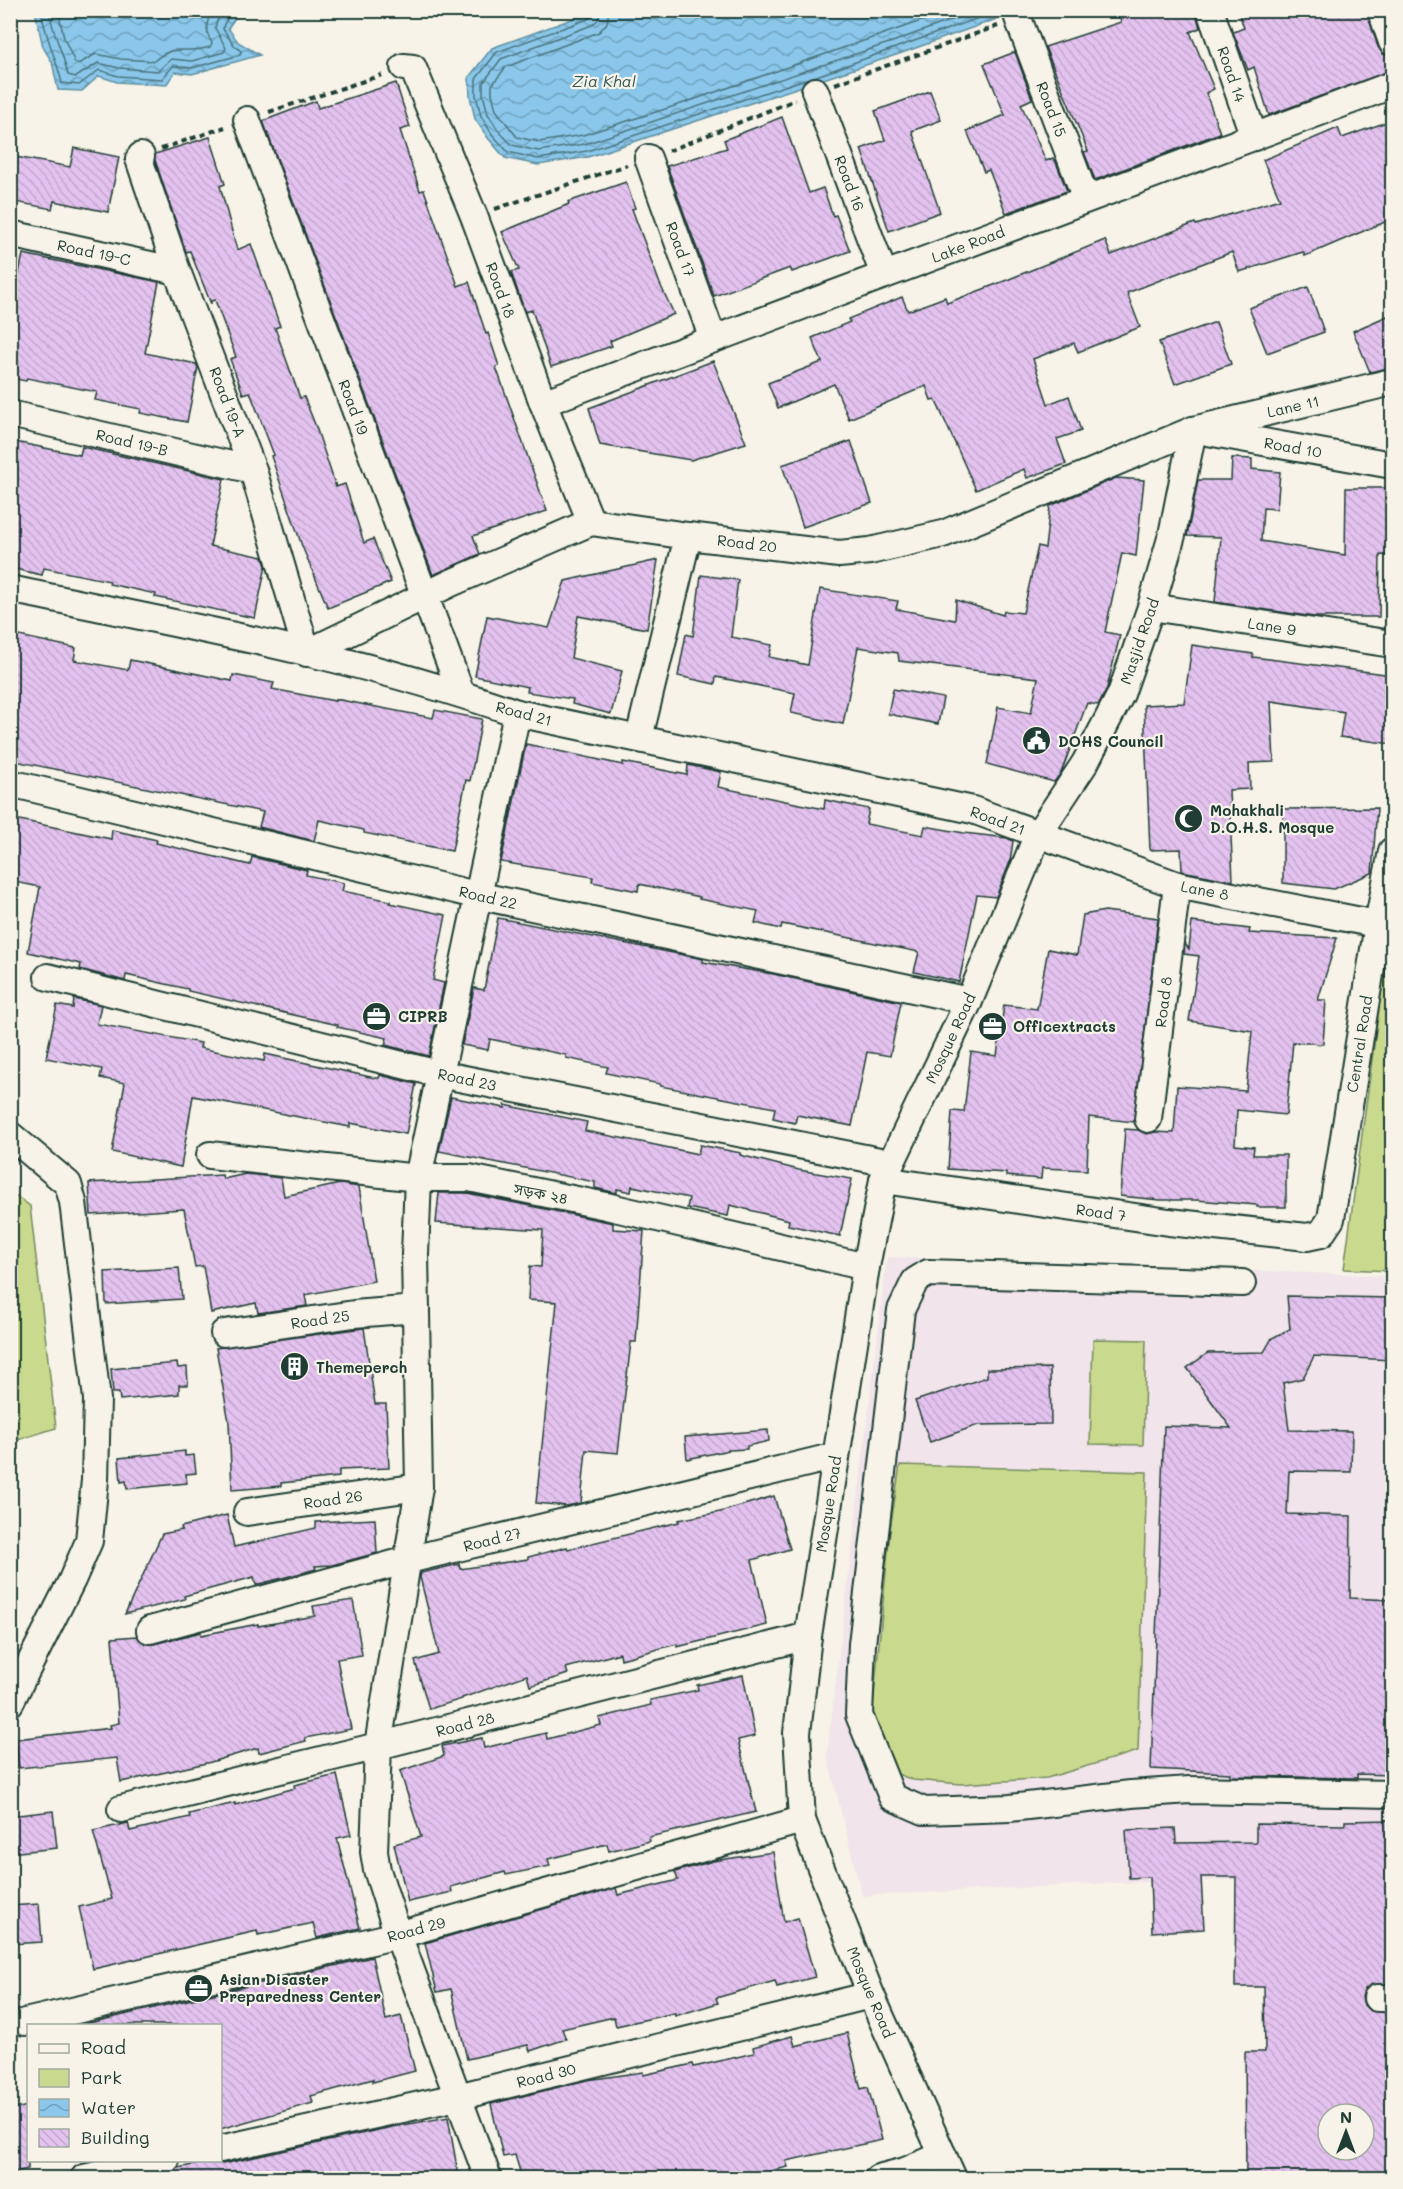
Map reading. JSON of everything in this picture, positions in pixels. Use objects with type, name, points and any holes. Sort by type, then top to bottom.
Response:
[{"type":"street","name":"Road 14","points":[[1210,10],[1254,136]]},
{"type":"street","points":[[1381,10],[1392,42]]},
{"type":"street","name":"Road 15","points":[[1018,18],[1086,199]]},
{"type":"street","name":"Road 18","points":[[404,67],[413,68],[474,216],[543,403],[591,522]]},
{"type":"street","name":"Lake Road","points":[[543,403],[1392,84]]},
{"type":"street","name":"Road 16","points":[[815,92],[884,275]]},
{"type":"street","name":"Road 19","points":[[247,120],[461,693]]},
{"type":"street","name":"Road 19-A","points":[[141,156],[139,159],[177,271],[253,470],[307,652]]},
{"type":"street","name":"Road 17","points":[[648,159],[713,339]]},
{"type":"street","name":"Road 19-C","points":[[10,234],[177,271]]},
{"type":"street","name":"Lane 11","points":[[1193,430],[1392,382]]},
{"type":"street","name":"Road 19-B","points":[[10,414],[253,470]]},
{"type":"street","name":"Road 10","points":[[1193,430],[1392,465]]},
{"type":"street","name":"Road 20","points":[[591,522],[839,554],[870,551],[943,534],[1193,430]]},
{"type":"street","name":"Masjid Road","points":[[1038,834],[1085,764],[1121,694],[1173,535],[1193,430]]},
{"type":"street","points":[[307,652],[451,583],[591,522]]},
{"type":"street","points":[[639,738],[688,536]]},
{"type":"street","name":"Road 21","points":[[10,589],[307,652],[461,693],[517,713],[973,810],[1038,834]]},
{"type":"street","name":"Lane 9","points":[[1151,607],[1392,644]]},
{"type":"street","points":[[488,2178],[398,1935],[377,1870],[374,1851],[378,1746],[419,1487],[415,1254],[417,1178],[460,981],[476,895],[517,713]]},
{"type":"street","name":"Road 22","points":[[10,783],[476,895],[969,1001]]},
{"type":"street","name":"Lane 8","points":[[1038,834],[1177,885],[1385,925]]},
{"type":"street","name":"Mosque Road","points":[[953,2178],[871,1995],[802,1820],[796,1733],[808,1636],[866,1267],[886,1172],[969,1001],[1038,834]]},
{"type":"street","name":"Central Road","points":[[1321,1234],[1331,1218],[1385,925],[1392,851]]},
{"type":"street","name":"Road 8","points":[[1148,1119],[1177,885]]},
{"type":"street","name":"Road 23","points":[[48,977],[439,1074],[886,1172]]},
{"type":"street","points":[[10,1135],[68,1184],[73,1202],[97,1400],[95,1480],[89,1541],[72,1580],[10,1703]]},
{"type":"street","name":"সড়ক ২৪","points":[[210,1155],[417,1178],[469,1178],[606,1206],[866,1267]]},
{"type":"street","name":"Road 7","points":[[886,1172],[1169,1222],[1307,1238],[1321,1234]]},
{"type":"street","points":[[1242,1283],[928,1273],[915,1281],[901,1310],[862,1644],[859,1715],[892,1797],[924,1811],[1010,1808],[1131,1794],[1190,1790],[1392,1794]]},
{"type":"street","name":"Road 25","points":[[224,1333],[354,1314],[416,1309]]},
{"type":"street","name":"Road 27","points":[[150,1630],[408,1560],[836,1456]]},
{"type":"street","name":"Road 26","points":[[247,1512],[419,1487]]},
{"type":"street","name":"Road 28","points":[[121,1809],[808,1636]]},
{"type":"street","name":"Road 29","points":[[25,2022],[398,1935],[802,1820]]},
{"type":"street","name":"Road 30","points":[[222,2149],[457,2097],[871,1995]]},
{"type":"street","points":[[878,2178],[905,2171],[943,2155]]},
{"type":"street","points":[[84,2178],[157,2162]]},
{"type":"path","points":[[474,216],[648,159],[815,92],[1018,18]]},
{"type":"path","points":[[141,156],[404,67]]},
{"type":"shaded area","points":[[887,1257],[1392,1276],[1392,1876],[1114,1883],[862,1896],[827,1755]]},
{"type":"green space","points":[[1388,941],[1392,941],[1392,1271],[1344,1269]]},
{"type":"green space","points":[[10,1192],[30,1206],[56,1428],[11,1442]]},
{"type":"green space","points":[[1093,1339],[1146,1340],[1143,1445],[1090,1444]]},
{"type":"green space","points":[[900,1465],[1147,1472],[1138,1751],[1047,1778],[962,1784],[913,1780],[892,1772],[873,1726],[873,1706],[890,1530]]},
{"type":"water","points":[[35,11],[240,11],[228,28],[238,42],[260,55],[192,74],[175,72],[166,85],[117,82],[99,76],[82,91],[58,90],[52,62],[43,47]]},
{"type":"water","name":"Zia Khal","points":[[594,11],[1019,11],[899,54],[588,157],[538,165],[505,158],[475,119],[469,77],[492,48]]},
{"type":"building","points":[[1142,10],[1195,10],[1200,28],[1190,32],[1214,89],[1206,93],[1220,133],[1095,180],[1084,152],[1088,151],[1045,47],[1121,22],[1120,18]]},
{"type":"building","points":[[1238,10],[1366,10],[1378,47],[1383,54],[1392,57],[1392,70],[1269,115],[1254,67],[1248,70],[1233,32],[1244,28]]},
{"type":"building","points":[[1015,52],[1032,99],[1021,104],[1046,161],[1053,158],[1056,162],[1067,191],[1006,213],[989,170],[984,172],[967,131],[1005,115],[984,64]]},
{"type":"building","points":[[396,83],[410,127],[400,130],[420,191],[424,190],[458,286],[469,282],[499,366],[496,367],[547,511],[473,536],[480,554],[433,575],[263,121],[316,101],[318,108]]},
{"type":"building","points":[[930,91],[941,120],[912,131],[940,212],[889,231],[861,149],[885,140],[875,111]]},
{"type":"building","points":[[782,117],[809,193],[823,188],[833,216],[836,215],[850,251],[792,272],[790,268],[714,296],[667,166],[727,148],[724,140]]},
{"type":"building","points":[[1392,120],[1392,219],[1305,256],[1303,252],[1239,272],[1232,252],[1127,293],[1140,327],[1078,352],[1074,343],[1033,359],[1048,404],[1069,396],[1081,431],[1057,439],[1066,464],[1027,478],[1024,469],[976,490],[935,399],[931,400],[926,386],[849,419],[834,384],[778,408],[768,383],[822,362],[812,338],[850,322],[848,319],[902,297],[908,311],[945,297],[947,303],[1105,240],[1111,255],[1195,223],[1196,225],[1280,199],[1263,160],[1338,128],[1342,138]]},
{"type":"building","points":[[210,137],[225,184],[220,186],[237,250],[251,244],[280,326],[275,328],[300,398],[304,397],[316,427],[336,487],[345,484],[364,543],[373,539],[391,582],[328,608],[302,546],[271,456],[274,455],[250,392],[243,394],[230,359],[236,357],[215,300],[211,301],[211,304],[190,251],[186,252],[155,160],[155,154]]},
{"type":"building","points":[[74,148],[119,157],[108,212],[54,201],[52,209],[10,201],[10,156],[70,167]]},
{"type":"building","points":[[626,182],[635,208],[632,209],[660,284],[674,314],[610,341],[612,346],[551,367],[532,310],[525,312],[511,272],[519,270],[502,232],[569,204],[568,202]]},
{"type":"building","points":[[23,254],[159,282],[145,353],[196,364],[198,367],[187,422],[140,413],[141,409],[95,400],[97,392],[27,378],[26,381],[10,378],[10,316]]},
{"type":"building","points":[[1308,287],[1324,332],[1267,353],[1249,308]]},
{"type":"building","points":[[1392,314],[1392,367],[1370,372],[1353,331]]},
{"type":"building","points":[[1216,322],[1231,364],[1175,384],[1159,342]]},
{"type":"building","points":[[713,361],[746,443],[691,460],[600,445],[589,408]]},
{"type":"building","points":[[10,441],[80,455],[82,447],[224,479],[210,546],[263,557],[266,566],[255,618],[155,597],[156,594],[109,584],[110,581],[44,568],[42,575],[10,568]]},
{"type":"building","points":[[851,441],[872,503],[803,527],[782,465]]},
{"type":"building","points":[[1232,458],[1252,459],[1252,469],[1280,472],[1277,509],[1263,508],[1261,541],[1345,555],[1346,488],[1392,488],[1392,556],[1380,555],[1379,617],[1314,617],[1215,602],[1221,537],[1187,536],[1198,480],[1231,480]]},
{"type":"building","points":[[1116,478],[1144,480],[1136,556],[1122,553],[1105,632],[1120,635],[1107,688],[1098,705],[1087,703],[1061,773],[1054,782],[987,764],[998,707],[1031,713],[1038,678],[899,661],[898,653],[858,647],[843,724],[791,713],[795,693],[716,677],[715,684],[678,676],[686,634],[693,636],[701,575],[738,580],[731,637],[772,645],[769,657],[808,665],[820,589],[898,601],[896,609],[955,620],[956,600],[1003,615],[1004,611],[1023,613],[1038,546],[1045,548],[1050,506]]},
{"type":"building","points":[[658,560],[647,629],[578,616],[571,658],[622,671],[611,714],[572,704],[573,699],[527,692],[528,687],[475,676],[487,616],[549,628],[565,581]]},
{"type":"building","points":[[10,634],[76,648],[74,660],[128,670],[130,660],[232,681],[233,675],[274,683],[272,689],[433,718],[435,710],[482,719],[470,781],[466,780],[452,851],[364,833],[364,830],[319,820],[314,841],[259,827],[263,812],[10,760]]},
{"type":"building","points":[[1192,645],[1253,654],[1253,657],[1392,675],[1392,744],[1340,737],[1344,712],[1271,701],[1274,762],[1249,763],[1250,789],[1229,790],[1233,881],[1182,871],[1181,849],[1150,850],[1144,705],[1184,703]]},
{"type":"building","points":[[893,689],[943,698],[938,724],[888,714]]},
{"type":"building","points":[[526,744],[623,765],[623,762],[687,775],[688,765],[721,772],[718,787],[824,809],[825,800],[869,809],[866,824],[923,835],[925,826],[1007,838],[1013,841],[1010,862],[996,897],[977,895],[959,982],[914,972],[919,952],[782,924],[781,929],[755,923],[758,911],[699,899],[700,897],[639,884],[638,891],[592,882],[593,877],[501,862]]},
{"type":"building","points":[[1377,808],[1372,873],[1334,889],[1283,883],[1283,809]]},
{"type":"building","points":[[10,818],[111,839],[112,830],[250,865],[252,857],[307,870],[306,875],[344,883],[342,891],[446,915],[433,980],[444,983],[429,1056],[385,1045],[387,1038],[337,1027],[338,1025],[126,975],[125,981],[80,969],[81,964],[28,952],[40,887],[10,881]]},
{"type":"building","points":[[1105,911],[1158,918],[1134,1122],[1089,1117],[1087,1170],[1042,1168],[1041,1179],[1006,1176],[1006,1173],[948,1169],[952,1111],[964,1112],[971,1052],[997,1056],[1004,1005],[1037,1009],[1048,949],[1077,955],[1083,915]]},
{"type":"building","points":[[498,918],[901,1002],[890,1056],[867,1052],[852,1126],[797,1115],[795,1123],[773,1118],[775,1108],[606,1073],[608,1067],[566,1058],[566,1055],[490,1039],[488,1050],[462,1045],[474,988],[484,990]]},
{"type":"building","points":[[1192,922],[1250,929],[1249,933],[1337,938],[1318,1000],[1326,1000],[1323,1044],[1293,1042],[1286,1115],[1237,1110],[1235,1145],[1254,1147],[1253,1155],[1286,1155],[1286,1207],[1257,1207],[1257,1205],[1196,1200],[1160,1200],[1120,1196],[1125,1129],[1138,1130],[1147,1134],[1174,1133],[1177,1086],[1246,1091],[1252,1031],[1189,1021],[1199,956],[1184,954],[1185,944],[1189,949]]},
{"type":"building","points":[[74,999],[101,1005],[97,1024],[201,1043],[200,1048],[264,1061],[265,1054],[375,1078],[379,1078],[380,1075],[416,1084],[406,1134],[350,1123],[350,1127],[193,1096],[181,1167],[112,1152],[125,1083],[100,1078],[102,1069],[46,1058],[57,1005],[73,1008]]},
{"type":"building","points":[[451,1097],[505,1108],[505,1105],[587,1122],[585,1131],[698,1154],[700,1145],[741,1153],[740,1155],[799,1170],[852,1179],[840,1236],[788,1225],[789,1220],[730,1205],[728,1216],[687,1208],[689,1198],[632,1186],[631,1192],[617,1189],[617,1193],[595,1188],[595,1182],[439,1151]]},
{"type":"building","points":[[246,1174],[281,1178],[284,1196],[340,1184],[359,1187],[374,1281],[305,1295],[307,1306],[258,1313],[256,1303],[211,1313],[203,1266],[195,1267],[184,1209],[91,1215],[89,1183],[222,1175],[223,1179]]},
{"type":"building","points":[[439,1193],[467,1193],[613,1223],[613,1229],[644,1231],[636,1342],[631,1342],[618,1453],[586,1450],[581,1503],[567,1506],[536,1503],[557,1302],[528,1300],[530,1266],[541,1267],[543,1230],[436,1223]]},
{"type":"building","points":[[179,1268],[182,1299],[106,1304],[105,1272]]},
{"type":"building","points":[[1287,1296],[1392,1298],[1392,1360],[1314,1356],[1303,1378],[1283,1383],[1289,1430],[1352,1431],[1351,1472],[1289,1471],[1287,1514],[1351,1516],[1350,1598],[1392,1600],[1392,1775],[1357,1774],[1357,1778],[1230,1776],[1230,1773],[1151,1769],[1164,1426],[1231,1428],[1187,1368],[1208,1353],[1264,1352],[1272,1338],[1290,1329]]},
{"type":"building","points":[[364,1328],[375,1404],[386,1404],[389,1468],[339,1470],[339,1477],[281,1483],[281,1486],[232,1490],[229,1422],[216,1348]]},
{"type":"building","points":[[177,1363],[178,1368],[187,1367],[188,1385],[179,1385],[179,1394],[120,1400],[119,1393],[113,1393],[111,1369]]},
{"type":"building","points":[[1050,1368],[1051,1424],[978,1425],[930,1442],[915,1401],[987,1377],[987,1369]]},
{"type":"building","points":[[768,1430],[769,1441],[747,1446],[747,1449],[729,1450],[687,1459],[685,1437]]},
{"type":"building","points":[[185,1451],[185,1456],[194,1455],[196,1473],[186,1474],[187,1483],[127,1489],[126,1481],[121,1482],[119,1458]]},
{"type":"building","points":[[774,1496],[790,1549],[752,1560],[767,1625],[677,1647],[677,1644],[621,1659],[620,1653],[566,1668],[568,1674],[530,1686],[527,1675],[429,1709],[415,1661],[439,1654],[420,1577],[421,1573],[459,1564],[460,1569],[528,1559],[528,1557],[567,1547],[568,1549],[679,1522],[678,1520],[720,1512]]},
{"type":"building","points":[[227,1515],[234,1547],[316,1528],[316,1522],[375,1519],[377,1553],[332,1565],[315,1566],[316,1569],[256,1585],[254,1577],[184,1596],[185,1599],[125,1614],[162,1534]]},
{"type":"building","points":[[353,1600],[362,1655],[337,1659],[351,1729],[305,1738],[306,1741],[259,1753],[258,1748],[211,1762],[121,1782],[117,1758],[19,1768],[16,1739],[111,1728],[110,1725],[119,1723],[112,1638],[137,1636],[146,1644],[154,1644],[201,1632],[201,1635],[315,1616],[313,1606]]},
{"type":"building","points":[[743,1675],[755,1736],[738,1740],[756,1812],[649,1837],[650,1841],[609,1851],[607,1844],[548,1859],[550,1866],[506,1875],[505,1872],[451,1887],[452,1892],[408,1902],[394,1844],[421,1837],[400,1771],[444,1756],[442,1746],[482,1738],[484,1748],[546,1733],[547,1739],[601,1725],[599,1718],[651,1705],[650,1700],[698,1690],[697,1685]]},
{"type":"building","points":[[337,1775],[351,1835],[337,1838],[360,1928],[317,1938],[313,1923],[258,1935],[257,1931],[93,1969],[79,1907],[112,1899],[93,1831],[128,1823],[130,1831],[190,1817],[189,1814],[235,1803],[235,1805],[295,1788],[294,1785]]},
{"type":"building","points":[[53,1811],[57,1848],[10,1853],[10,1816]]},
{"type":"building","points":[[1392,1820],[1392,1983],[1370,1985],[1364,1990],[1362,1997],[1364,2005],[1370,2011],[1392,2013],[1392,2178],[1246,2178],[1245,2052],[1265,2052],[1264,1987],[1235,1987],[1236,1877],[1201,1877],[1204,1929],[1152,1932],[1150,1877],[1129,1878],[1126,1830],[1175,1828],[1176,1843],[1256,1842],[1256,1824],[1345,1825],[1345,1821]]},
{"type":"building","points":[[773,1852],[784,1922],[798,1918],[815,1977],[777,1987],[775,1981],[716,1998],[718,2003],[675,2016],[675,2013],[616,2026],[614,2017],[562,2029],[566,2039],[530,2051],[528,2045],[467,2059],[451,1989],[437,1992],[425,1943],[616,1888],[618,1895],[678,1880],[675,1872],[713,1861]]},
{"type":"building","points":[[39,1904],[42,1942],[10,1944],[10,1906]]},
{"type":"building","points":[[372,1957],[386,2020],[401,2016],[415,2071],[373,2082],[373,2079],[311,2096],[313,2103],[222,2128],[222,2024],[85,2024]]},
{"type":"building","points":[[847,2033],[861,2089],[868,2087],[882,2140],[786,2161],[788,2167],[743,2178],[522,2178],[515,2155],[503,2157],[491,2104],[587,2080],[643,2072],[643,2075],[693,2064],[694,2067],[754,2053],[753,2047],[792,2036],[795,2046]]},
{"type":"building","points":[[27,2106],[28,2169],[10,2173],[10,2110]]},
{"type":"building","points":[[448,2117],[458,2173],[424,2178],[171,2178],[171,2174],[178,2168],[207,2162],[223,2164]]},
{"type":"place","name":"DOHS Council","points":[[1037,741]]},
{"type":"place","name":"Mohakhali D.O.H.S. Mosque","points":[[1189,819]]},
{"type":"place","name":"CIPRB","points":[[377,1016]]},
{"type":"place","name":"Officextracts","points":[[992,1026]]},
{"type":"place","name":"Themeperch","points":[[295,1367]]},
{"type":"place","name":"Asian Disaster Preparedness Center","points":[[198,1988]]}]
